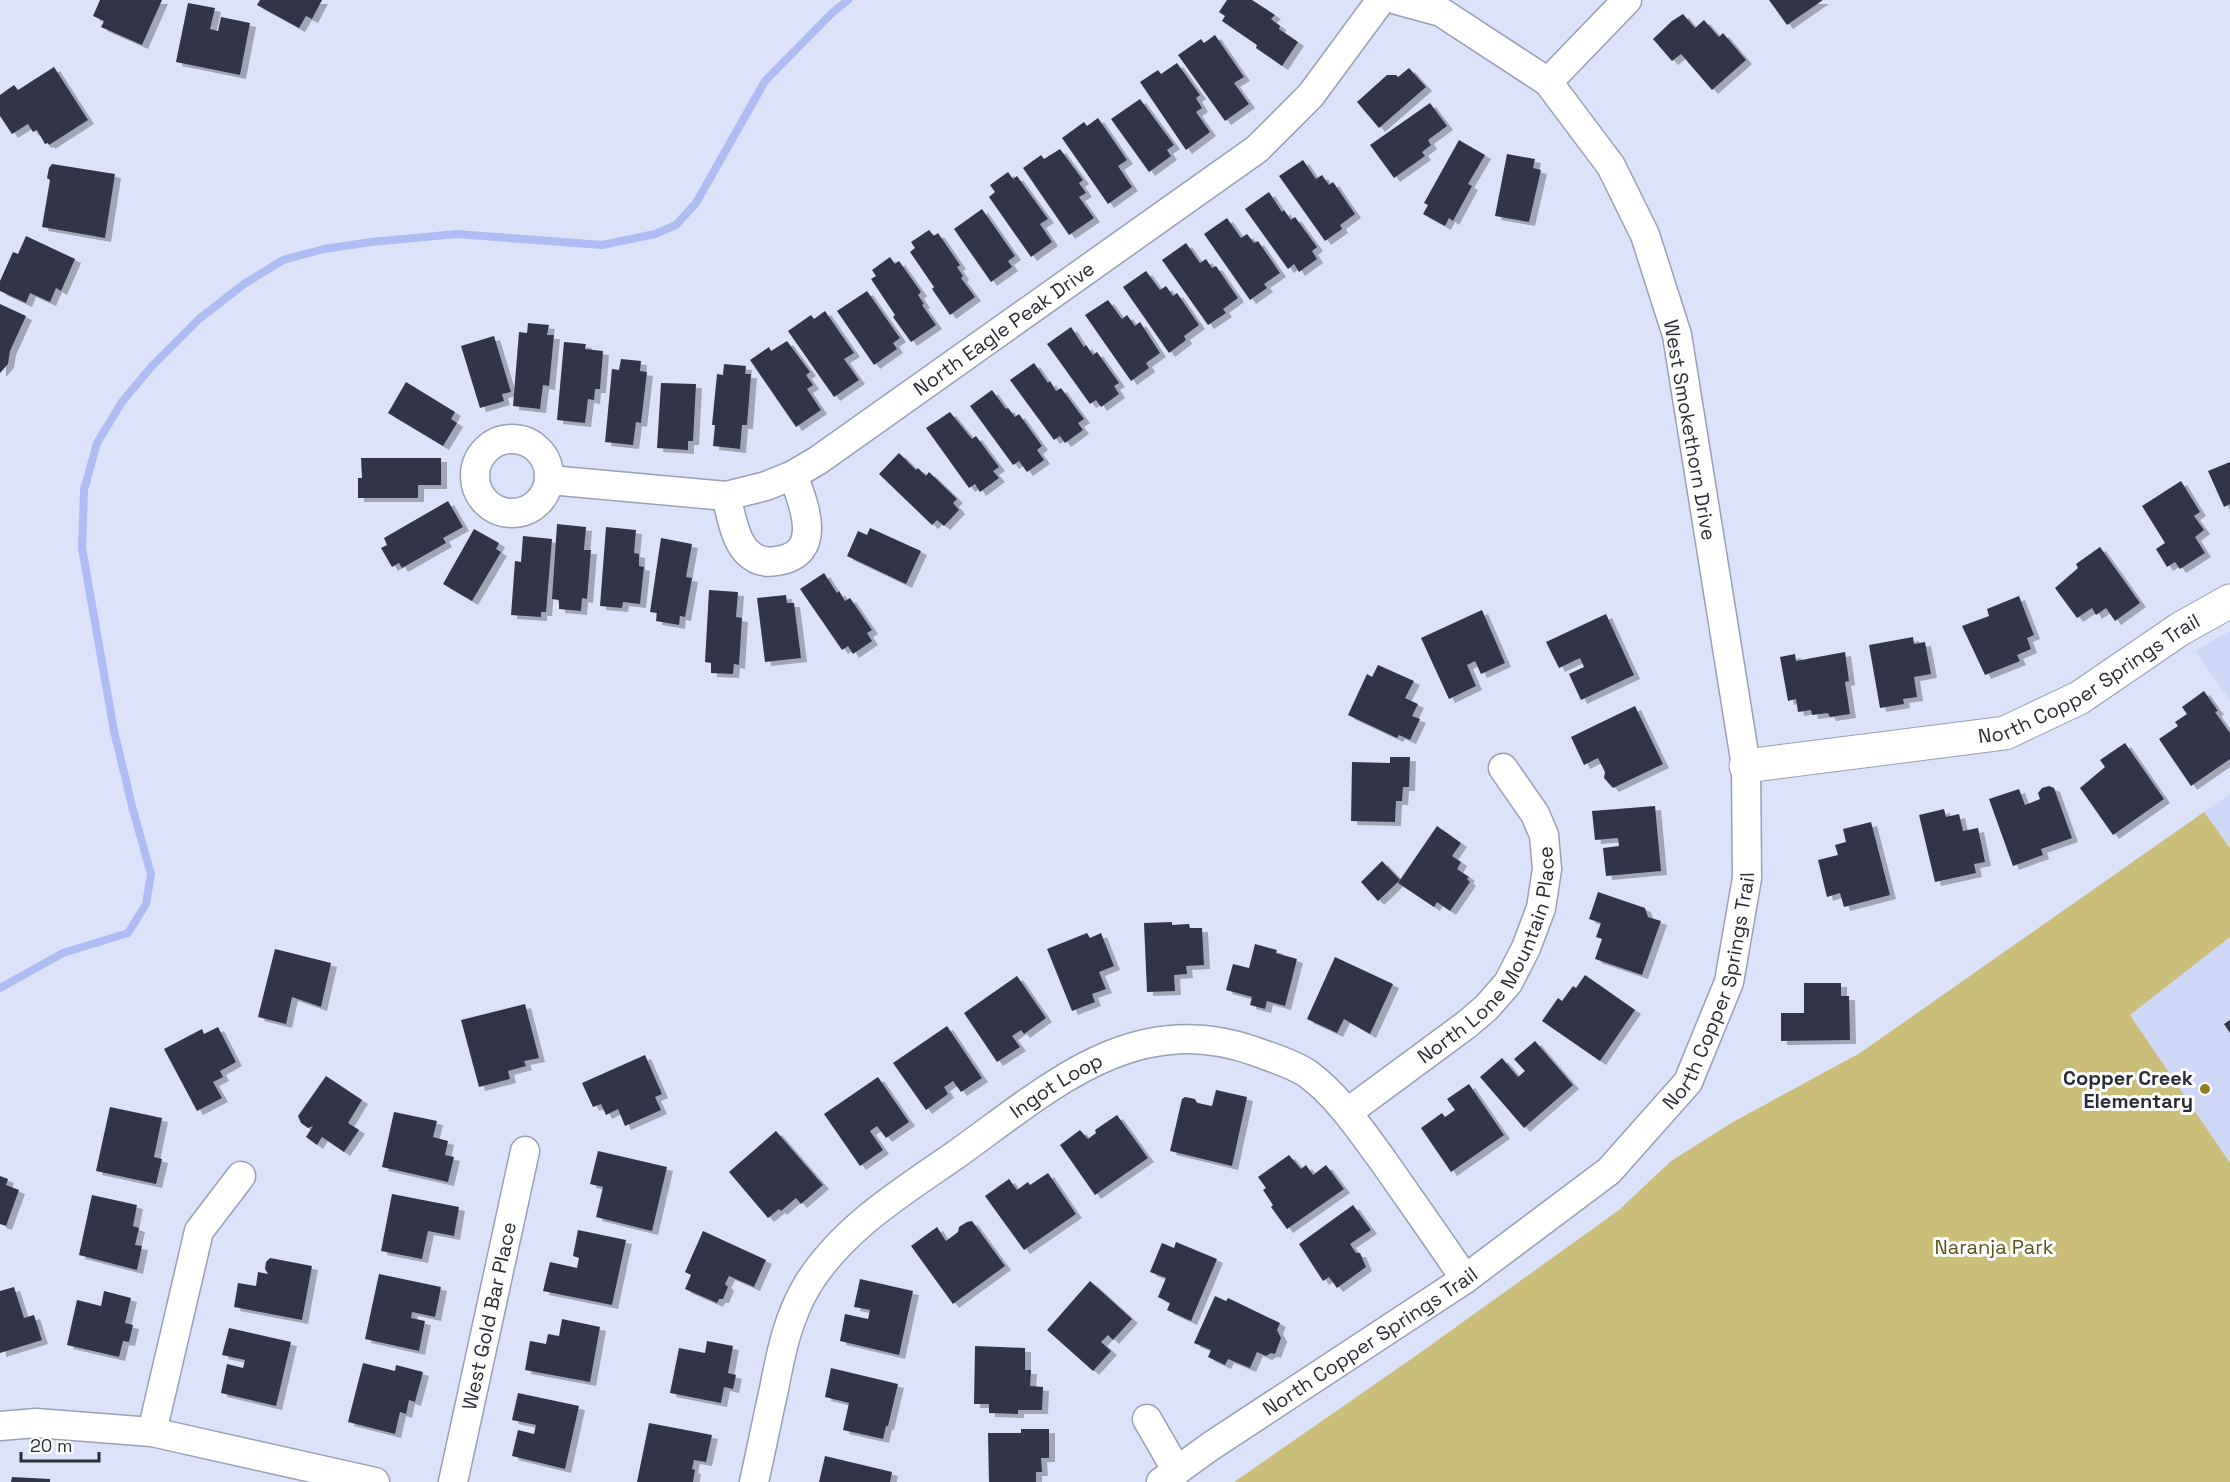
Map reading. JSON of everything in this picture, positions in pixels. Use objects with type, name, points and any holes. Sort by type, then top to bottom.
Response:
[{"type":"street","name":"North Eagle Peak Drive","points":[[550,480],[726,496],[766,486],[793,475],[827,454],[1257,149],[1311,95],[1381,0]]},
{"type":"street","name":"West Smokethorn Drive","points":[[1396,0],[1441,12],[1548,82],[1611,166],[1645,235],[1677,335],[1746,766]]},
{"type":"street","points":[[1548,82],[1627,0]]},
{"type":"street","points":[[726,496],[738,537],[746,551],[757,560],[780,561],[802,548],[807,539],[808,523],[804,504],[793,475]]},
{"type":"street","name":"North Copper Springs Trail","points":[[1169,1476],[1465,1279],[1608,1171],[1688,1082],[1730,982],[1747,878],[1746,766],[2005,733],[2079,698],[2180,629],[2230,601]]},
{"type":"street","name":"North Lone Mountain Place","points":[[1348,1112],[1486,1008],[1508,983],[1526,948],[1541,908],[1547,869],[1544,835],[1535,814],[1503,768]]},
{"type":"street","name":"Ingot Loop","points":[[754,1482],[783,1342],[791,1315],[824,1260],[851,1233],[891,1200],[1075,1071],[1114,1052],[1155,1041],[1197,1039],[1239,1046],[1280,1060],[1307,1074],[1348,1112],[1465,1279]]},
{"type":"street","name":"West Gold Bar Place","points":[[453,1482],[525,1151]]},
{"type":"street","points":[[152,1432],[199,1231],[241,1176]]},
{"type":"street","points":[[1147,1419],[1169,1476]]},
{"type":"street","points":[[0,1426],[36,1423],[152,1432],[375,1482]]},
{"type":"shaded area","points":[[2230,631],[2230,700],[2195,651]]},
{"type":"shaded area","points":[[2230,794],[2230,848],[2204,812]]},
{"type":"shaded area","name":"Copper Creek Elementary","points":[[2230,937],[2230,1163],[2130,1015]]},
{"type":"green space","name":"Naranja Park","points":[[2204,812],[2230,848],[2230,937],[2130,1015],[2230,1163],[2230,1482],[1234,1482],[1417,1355],[1619,1210],[1671,1161],[1733,1122],[1860,1053]]},
{"type":"building","points":[[100,0],[162,0],[142,45],[101,27],[104,21],[93,16]]},
{"type":"building","points":[[260,0],[322,0],[312,19],[306,16],[299,28],[257,5]]},
{"type":"building","points":[[1227,0],[1252,0],[1275,15],[1271,19],[1280,26],[1279,29],[1298,42],[1282,66],[1256,48],[1257,45],[1222,21],[1225,16],[1219,12]]},
{"type":"building","points":[[1769,0],[1823,0],[1787,25]]},
{"type":"building","points":[[188,3],[215,8],[210,29],[218,31],[221,17],[250,23],[240,75],[176,62]]},
{"type":"building","points":[[1683,14],[1695,28],[1704,20],[1719,37],[1723,33],[1746,60],[1712,90],[1681,54],[1672,61],[1653,39]]},
{"type":"building","points":[[1215,35],[1244,77],[1234,83],[1249,104],[1225,121],[1178,55],[1201,39],[1204,43]]},
{"type":"building","points":[[1177,63],[1200,95],[1196,98],[1202,108],[1196,112],[1210,132],[1186,150],[1140,82],[1158,70],[1161,74]]},
{"type":"building","points":[[54,67],[88,120],[49,145],[45,144],[37,130],[33,132],[28,124],[12,134],[0,116],[0,95],[14,85],[18,90]]},
{"type":"building","points":[[1409,68],[1426,87],[1379,128],[1357,102],[1387,75],[1398,77]]},
{"type":"building","points":[[1140,99],[1174,145],[1167,150],[1171,156],[1149,172],[1111,119]]},
{"type":"building","points":[[1430,103],[1447,126],[1428,140],[1431,145],[1422,152],[1425,156],[1394,178],[1370,145]]},
{"type":"building","points":[[1098,118],[1127,160],[1118,166],[1132,187],[1108,204],[1062,138],[1084,122],[1087,126]]},
{"type":"building","points":[[1459,140],[1485,155],[1468,184],[1472,186],[1453,221],[1449,218],[1445,226],[1423,214],[1428,205],[1424,203]]},
{"type":"building","points":[[1060,149],[1083,180],[1079,183],[1086,193],[1079,197],[1094,218],[1069,235],[1023,168],[1041,155],[1044,159]]},
{"type":"building","points":[[1507,154],[1535,159],[1533,168],[1541,170],[1529,222],[1495,216]]},
{"type":"building","points":[[1303,160],[1316,179],[1322,175],[1329,185],[1333,182],[1355,214],[1340,225],[1342,229],[1325,241],[1279,176]]},
{"type":"building","points":[[52,164],[115,174],[105,238],[42,227],[50,180],[47,178]]},
{"type":"building","points":[[1008,172],[1013,179],[1017,176],[1048,219],[1040,224],[1052,242],[1031,257],[989,197],[995,192],[990,185]]},
{"type":"building","points":[[1269,192],[1282,212],[1284,210],[1291,220],[1295,217],[1317,247],[1312,251],[1317,259],[1299,272],[1294,264],[1288,269],[1245,209]]},
{"type":"building","points":[[982,209],[1015,256],[1008,261],[1012,267],[991,282],[954,229]]},
{"type":"building","points":[[1227,218],[1241,238],[1247,234],[1254,243],[1258,241],[1280,273],[1264,284],[1267,288],[1250,300],[1204,234]]},
{"type":"building","points":[[929,230],[934,236],[938,233],[960,265],[957,267],[963,276],[961,278],[975,297],[950,315],[910,252],[915,248],[911,242]]},
{"type":"building","points":[[26,236],[75,259],[61,291],[56,288],[50,302],[30,293],[26,303],[0,291],[0,281],[13,252],[18,254]]},
{"type":"building","points":[[1186,243],[1200,263],[1206,259],[1212,268],[1216,266],[1238,298],[1223,309],[1226,313],[1208,325],[1162,260]]},
{"type":"building","points":[[890,257],[895,264],[899,261],[921,292],[918,295],[924,304],[922,305],[936,325],[911,342],[871,279],[876,276],[872,270]]},
{"type":"building","points":[[1146,271],[1160,290],[1166,286],[1173,296],[1177,293],[1199,325],[1184,336],[1186,340],[1169,353],[1123,287]]},
{"type":"building","points":[[867,291],[900,338],[893,343],[897,349],[874,365],[837,311]]},
{"type":"building","points":[[1108,300],[1122,319],[1127,315],[1135,326],[1140,322],[1160,353],[1146,363],[1149,368],[1131,381],[1085,315]]},
{"type":"building","points":[[0,304],[26,316],[10,351],[8,364],[0,373]]},
{"type":"building","points":[[825,311],[854,353],[844,359],[859,380],[834,397],[788,331],[811,315],[814,319]]},
{"type":"building","points":[[528,323],[549,325],[547,335],[554,335],[549,386],[543,385],[540,409],[513,406],[519,332],[527,333]]},
{"type":"building","points":[[1071,327],[1084,347],[1086,345],[1093,355],[1097,352],[1119,383],[1114,386],[1119,394],[1101,407],[1096,400],[1090,404],[1047,344]]},
{"type":"building","points":[[494,336],[511,392],[502,394],[504,401],[480,408],[461,346]]},
{"type":"building","points":[[787,341],[810,372],[806,375],[813,385],[807,389],[821,410],[796,427],[750,360],[769,347],[771,351]]},
{"type":"building","points":[[564,342],[586,344],[585,349],[603,351],[600,389],[595,389],[594,400],[588,399],[585,423],[557,420]]},
{"type":"building","points":[[621,359],[641,361],[640,371],[647,372],[641,423],[636,422],[633,445],[605,442],[612,369],[619,370]]},
{"type":"building","points":[[1034,363],[1056,391],[1061,388],[1084,419],[1078,423],[1083,430],[1065,443],[1060,436],[1054,440],[1010,380]]},
{"type":"building","points":[[724,364],[746,366],[745,374],[751,374],[747,425],[742,425],[740,449],[713,446],[715,425],[712,425],[717,374],[723,375]]},
{"type":"building","points":[[406,382],[455,412],[451,419],[457,423],[443,446],[388,413]]},
{"type":"building","points":[[661,383],[696,384],[693,441],[688,441],[688,450],[657,448]]},
{"type":"building","points":[[992,390],[1015,417],[1019,414],[1042,446],[1037,450],[1044,460],[1027,472],[1019,461],[1013,465],[970,406]]},
{"type":"building","points":[[950,412],[972,439],[976,436],[999,467],[993,471],[999,478],[980,492],[975,484],[969,488],[926,428]]},
{"type":"building","points":[[899,453],[916,470],[918,468],[926,476],[929,472],[957,499],[953,503],[959,510],[944,526],[937,520],[932,525],[879,474]]},
{"type":"building","points":[[361,458],[441,458],[441,485],[418,485],[418,498],[358,498],[358,478],[362,478]]},
{"type":"building","points":[[2230,462],[2230,504],[2224,507],[2208,471]]},
{"type":"building","points":[[2181,481],[2200,512],[2194,516],[2204,530],[2195,537],[2205,553],[2180,569],[2175,562],[2167,567],[2156,549],[2165,543],[2142,506]]},
{"type":"building","points":[[448,501],[463,527],[443,538],[446,543],[402,568],[399,563],[392,567],[381,548],[387,545],[384,538]]},
{"type":"building","points":[[557,524],[586,527],[584,550],[591,550],[587,599],[582,598],[581,611],[559,609],[559,600],[552,599]]},
{"type":"building","points":[[606,527],[636,530],[634,553],[639,554],[639,566],[644,567],[640,604],[623,602],[622,608],[600,606]]},
{"type":"building","points":[[870,528],[921,551],[906,584],[847,556],[858,531],[867,535]]},
{"type":"building","points":[[474,529],[499,543],[496,549],[501,552],[472,601],[443,584]]},
{"type":"building","points":[[523,536],[552,539],[546,612],[541,612],[541,617],[511,615],[515,561],[521,562]]},
{"type":"building","points":[[661,538],[692,544],[686,577],[692,578],[685,617],[680,616],[679,625],[656,621],[657,613],[650,612]]},
{"type":"building","points":[[2100,547],[2140,603],[2115,621],[2106,608],[2096,615],[2092,608],[2077,618],[2055,588],[2078,568],[2076,564]]},
{"type":"building","points":[[824,573],[845,601],[850,598],[872,630],[867,633],[872,641],[853,654],[848,646],[842,650],[800,589]]},
{"type":"building","points":[[709,590],[738,592],[736,617],[742,618],[739,665],[734,664],[733,674],[711,673],[711,663],[705,662]]},
{"type":"building","points":[[786,595],[787,603],[794,603],[801,658],[765,662],[757,598]]},
{"type":"building","points":[[2019,596],[2034,635],[2027,638],[2031,649],[2017,655],[2020,661],[1985,675],[1962,626],[1989,616],[1987,609]]},
{"type":"building","points":[[1482,610],[1505,663],[1481,674],[1475,661],[1467,665],[1476,686],[1449,699],[1421,638]]},
{"type":"building","points":[[1606,614],[1634,675],[1581,700],[1569,674],[1584,667],[1580,658],[1559,668],[1546,642]]},
{"type":"building","points":[[1913,637],[1914,644],[1925,642],[1931,674],[1914,677],[1917,697],[1903,699],[1904,704],[1880,708],[1869,645]]},
{"type":"building","points":[[1845,652],[1849,681],[1845,682],[1850,714],[1830,717],[1828,713],[1812,715],[1811,710],[1798,712],[1796,699],[1788,701],[1780,657],[1795,654],[1796,661]]},
{"type":"building","points":[[1378,665],[1414,681],[1405,698],[1418,704],[1412,716],[1420,719],[1410,740],[1399,735],[1397,738],[1348,715],[1367,674],[1372,677]]},
{"type":"building","points":[[2204,691],[2230,733],[2230,759],[2191,786],[2159,739],[2178,726],[2175,722],[2187,714],[2182,707]]},
{"type":"building","points":[[1635,706],[1663,764],[1613,788],[1604,778],[1605,772],[1598,758],[1584,765],[1571,737]]},
{"type":"building","points":[[2125,743],[2164,799],[2113,835],[2080,788],[2105,767],[2100,760]]},
{"type":"building","points":[[1390,757],[1410,757],[1409,787],[1403,787],[1402,801],[1396,801],[1395,822],[1351,821],[1352,762],[1390,763]]},
{"type":"building","points":[[2049,786],[2054,788],[2072,838],[2041,849],[2043,855],[2013,866],[1989,799],[2019,789],[2025,805],[2040,799],[2038,793],[2042,788]]},
{"type":"building","points":[[1655,806],[1661,871],[1606,876],[1603,848],[1619,846],[1618,838],[1595,840],[1592,811]]},
{"type":"building","points":[[1944,809],[1946,817],[1959,814],[1963,831],[1978,828],[1985,862],[1974,864],[1976,873],[1935,882],[1919,815]]},
{"type":"building","points":[[1871,822],[1890,895],[1844,907],[1840,893],[1827,897],[1818,860],[1838,855],[1835,845],[1846,842],[1843,829]]},
{"type":"building","points":[[1437,826],[1461,843],[1452,856],[1461,862],[1457,869],[1469,877],[1467,879],[1470,882],[1450,911],[1437,902],[1434,907],[1398,883]]},
{"type":"building","points":[[1382,861],[1400,880],[1378,901],[1361,882]]},
{"type":"building","points":[[1598,892],[1645,908],[1648,917],[1661,921],[1642,975],[1595,959],[1602,939],[1596,937],[1601,923],[1589,919]]},
{"type":"building","points":[[1172,922],[1172,925],[1189,924],[1190,928],[1202,928],[1204,965],[1186,966],[1187,974],[1174,975],[1175,991],[1147,992],[1144,923]]},
{"type":"building","points":[[1087,933],[1090,938],[1101,933],[1114,966],[1099,972],[1106,989],[1092,994],[1095,1002],[1072,1011],[1047,949]]},
{"type":"building","points":[[1255,944],[1297,959],[1285,1006],[1267,1001],[1265,1009],[1250,1005],[1252,997],[1226,990],[1233,964],[1249,968]]},
{"type":"building","points":[[275,949],[331,963],[321,1007],[292,997],[286,1024],[258,1017]]},
{"type":"building","points":[[1335,957],[1393,984],[1370,1034],[1344,1019],[1337,1033],[1307,1019]]},
{"type":"building","points":[[1585,975],[1635,1010],[1600,1061],[1542,1021],[1558,998],[1562,1001],[1573,986],[1576,988]]},
{"type":"building","points":[[1017,976],[1046,1018],[1024,1034],[1021,1030],[1012,1036],[1020,1047],[997,1062],[964,1013]]},
{"type":"building","points":[[1804,983],[1841,983],[1841,996],[1849,996],[1850,1040],[1781,1041],[1781,1013],[1804,1013]]},
{"type":"building","points":[[525,1004],[539,1058],[524,1061],[526,1066],[508,1071],[510,1079],[479,1087],[461,1020]]},
{"type":"building","points":[[2230,1020],[2230,1033],[2224,1024]]},
{"type":"building","points":[[947,1026],[982,1078],[961,1092],[953,1081],[944,1087],[948,1094],[926,1110],[893,1063]]},
{"type":"building","points":[[218,1027],[236,1062],[220,1071],[223,1077],[213,1082],[222,1098],[197,1111],[164,1049],[202,1029],[204,1034]]},
{"type":"building","points":[[1535,1041],[1573,1085],[1524,1128],[1480,1077],[1502,1058],[1518,1077],[1525,1071],[1514,1059]]},
{"type":"building","points":[[645,1055],[662,1094],[655,1097],[661,1110],[625,1126],[618,1109],[606,1115],[601,1104],[593,1107],[582,1083]]},
{"type":"building","points":[[326,1076],[362,1100],[348,1123],[359,1130],[344,1152],[322,1137],[317,1145],[306,1137],[313,1126],[308,1128],[301,1123],[298,1116]]},
{"type":"building","points":[[878,1077],[909,1122],[886,1138],[877,1126],[870,1131],[883,1150],[860,1166],[824,1114]]},
{"type":"building","points":[[1469,1084],[1504,1135],[1451,1172],[1421,1128],[1442,1113],[1445,1117],[1455,1110],[1447,1099]]},
{"type":"building","points":[[1216,1090],[1247,1097],[1232,1166],[1170,1151],[1182,1099],[1185,1097],[1195,1099],[1197,1103],[1212,1106]]},
{"type":"building","points":[[110,1107],[162,1118],[154,1157],[162,1159],[156,1184],[96,1171]]},
{"type":"building","points":[[394,1112],[437,1121],[433,1137],[448,1141],[445,1155],[454,1157],[448,1182],[382,1167]]},
{"type":"building","points":[[1117,1115],[1148,1158],[1095,1195],[1060,1145],[1080,1130],[1088,1139],[1096,1133],[1095,1130]]},
{"type":"building","points":[[776,1131],[823,1185],[801,1204],[796,1198],[781,1211],[779,1209],[768,1218],[729,1172]]},
{"type":"building","points":[[598,1151],[667,1167],[652,1231],[596,1217],[603,1187],[590,1184]]},
{"type":"building","points":[[1289,1155],[1301,1169],[1306,1165],[1313,1175],[1326,1165],[1344,1189],[1287,1229],[1271,1207],[1273,1205],[1263,1190],[1266,1188],[1258,1177]]},
{"type":"building","points":[[1048,1173],[1076,1214],[1024,1250],[985,1196],[1009,1179],[1017,1190],[1028,1182],[1030,1185]]},
{"type":"building","points":[[0,1176],[8,1179],[6,1185],[19,1190],[6,1226],[0,1224]]},
{"type":"building","points":[[392,1194],[459,1207],[454,1236],[428,1231],[422,1259],[381,1251]]},
{"type":"building","points":[[92,1195],[137,1205],[133,1226],[139,1228],[135,1245],[142,1246],[137,1270],[79,1255]]},
{"type":"building","points":[[1353,1205],[1371,1230],[1350,1244],[1356,1253],[1360,1253],[1366,1267],[1337,1288],[1329,1277],[1323,1281],[1299,1244]]},
{"type":"building","points":[[972,1221],[1005,1266],[953,1304],[911,1246],[937,1227],[946,1241],[958,1232],[959,1227]]},
{"type":"building","points":[[578,1230],[626,1240],[612,1305],[543,1291],[550,1262],[577,1268],[579,1258],[573,1256]]},
{"type":"building","points":[[703,1231],[766,1260],[754,1287],[729,1276],[725,1284],[728,1287],[723,1299],[719,1299],[717,1303],[685,1289],[691,1275],[685,1272]]},
{"type":"building","points":[[1176,1242],[1217,1259],[1191,1321],[1167,1310],[1170,1303],[1158,1297],[1166,1278],[1150,1272],[1162,1243],[1174,1248]]},
{"type":"building","points":[[270,1258],[312,1266],[302,1320],[234,1307],[238,1283],[256,1286],[258,1272],[268,1274],[265,1269],[266,1262]]},
{"type":"building","points":[[379,1274],[441,1287],[435,1317],[412,1312],[411,1318],[425,1321],[419,1351],[365,1339]]},
{"type":"building","points":[[860,1279],[913,1291],[899,1355],[840,1341],[845,1314],[868,1319],[870,1310],[854,1307]]},
{"type":"building","points":[[1090,1281],[1132,1319],[1113,1340],[1108,1335],[1101,1342],[1111,1351],[1093,1371],[1047,1330]]},
{"type":"building","points":[[14,1287],[24,1318],[34,1315],[42,1340],[0,1353],[0,1291]]},
{"type":"building","points":[[104,1291],[131,1298],[125,1323],[133,1325],[129,1342],[123,1341],[119,1357],[67,1345],[77,1300],[101,1306]]},
{"type":"building","points":[[1215,1296],[1226,1301],[1228,1298],[1280,1323],[1277,1330],[1281,1338],[1275,1354],[1271,1353],[1266,1356],[1257,1352],[1250,1368],[1228,1359],[1225,1365],[1208,1357],[1211,1350],[1194,1343]]},
{"type":"building","points":[[562,1319],[600,1327],[590,1382],[525,1370],[530,1341],[546,1344],[548,1334],[559,1336]]},
{"type":"building","points":[[229,1328],[291,1342],[276,1406],[221,1393],[227,1364],[243,1368],[245,1360],[222,1355]]},
{"type":"building","points":[[707,1341],[733,1346],[728,1373],[736,1375],[733,1389],[724,1387],[721,1403],[670,1393],[679,1348],[705,1353]]},
{"type":"building","points":[[975,1346],[1025,1348],[1025,1370],[1031,1370],[1030,1386],[1043,1387],[1042,1410],[1018,1410],[1018,1414],[989,1413],[989,1404],[974,1404]]},
{"type":"building","points":[[363,1363],[395,1371],[396,1365],[423,1372],[415,1402],[409,1400],[406,1414],[400,1412],[395,1434],[348,1422]]},
{"type":"building","points":[[831,1368],[898,1384],[883,1439],[843,1430],[849,1403],[825,1397]]},
{"type":"building","points":[[518,1393],[579,1406],[565,1469],[512,1456],[518,1430],[534,1434],[536,1425],[512,1420]]},
{"type":"building","points":[[649,1423],[712,1435],[706,1462],[694,1460],[693,1482],[637,1482]]},
{"type":"building","points":[[1021,1429],[1049,1429],[1049,1458],[1041,1458],[1042,1472],[1036,1472],[1036,1482],[989,1482],[988,1433],[1021,1433]]},
{"type":"building","points":[[825,1456],[892,1472],[890,1482],[819,1482]]},
{"type":"building","points":[[12,1477],[50,1479],[50,1482],[11,1482]]},
{"type":"waterway","points":[[0,988],[63,953],[128,933],[146,904],[151,874],[114,731],[82,548],[84,490],[97,443],[122,402],[152,366],[199,319],[244,284],[283,260],[324,249],[457,234],[602,245],[655,234],[676,225],[696,203],[765,81],[831,14],[848,0]]},
{"type":"place","name":"Copper Creek Elementary","points":[[2205,1089]]}]
